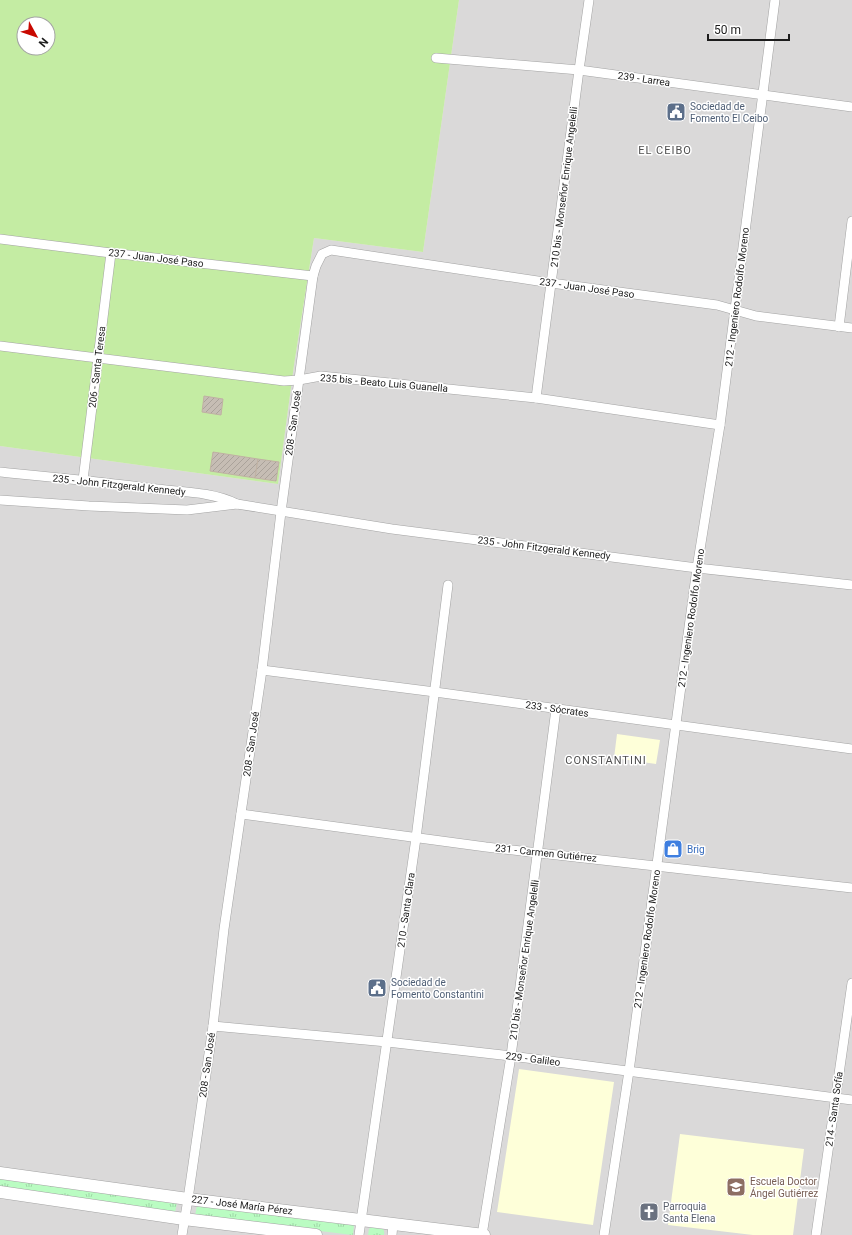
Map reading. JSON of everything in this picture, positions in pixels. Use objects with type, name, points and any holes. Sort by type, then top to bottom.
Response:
[{"type":"street","name":"210 bis - Monseñor Enrique Angelelli","points":[[536,398],[578,70],[589,0]]},
{"type":"street","name":"212 - Ingeniero Rodolfo Moreno","points":[[604,1235],[629,1071],[697,568],[720,425],[762,95],[776,0]]},
{"type":"street","name":"239 - Larrea","points":[[436,58],[578,70],[852,107]]},
{"type":"street","points":[[839,326],[852,221]]},
{"type":"street","name":"237 - Juan José Paso","points":[[0,239],[313,276]]},
{"type":"street","name":"237 - Juan José Paso","points":[[322,254],[331,250],[716,306],[756,316],[852,328]]},
{"type":"street","name":"206 - Santa Teresa","points":[[82,480],[111,253]]},
{"type":"street","name":"208 - San José","points":[[182,1235],[213,1026],[224,929],[262,670],[281,512],[313,276],[322,254]]},
{"type":"street","name":"235 bis - Beato Luis Guanella","points":[[0,346],[284,380],[299,380],[321,376],[536,398],[720,425]]},
{"type":"street","name":"235 - John Fitzgerald Kennedy","points":[[0,472],[203,494],[228,499],[237,504]]},
{"type":"street","name":"235 - John Fitzgerald Kennedy","points":[[0,500],[89,506],[188,510],[237,504],[392,529],[697,568],[852,585]]},
{"type":"street","name":"210 - Santa Clara","points":[[359,1235],[416,838],[448,585]]},
{"type":"street","name":"233 - Sócrates","points":[[262,670],[852,749]]},
{"type":"street","name":"210 bis - Monseñor Enrique Angelelli","points":[[483,1235],[511,1056],[556,709]]},
{"type":"street","name":"231 - Carmen Gutiérrez","points":[[241,814],[538,853],[852,888]]},
{"type":"street","name":"214 - Santa Sofía","points":[[816,1235],[852,983]]},
{"type":"street","name":"229 - Galileo","points":[[213,1026],[387,1042],[511,1056],[852,1100]]},
{"type":"street","name":"227 - José María Pérez","points":[[0,1173],[188,1199],[361,1220],[393,1229],[483,1235]]},
{"type":"street","name":"227 - José María Pérez","points":[[0,1192],[184,1219],[316,1235]]},
{"type":"shaded area","points":[[459,0],[852,0],[852,1235],[0,1235],[0,446],[278,484],[294,365],[314,238],[423,252]]},
{"type":"shaded area","points":[[617,734],[660,740],[656,764],[614,758]]},
{"type":"shaded area","points":[[519,1069],[614,1082],[593,1225],[497,1212]]},
{"type":"shaded area","name":"Escuela Doctor Ángel Gutiérrez","points":[[680,1134],[804,1149],[793,1235],[753,1235],[668,1225]]},
{"type":"green space","points":[[0,0],[459,0],[423,252],[314,238],[294,365],[278,484],[0,446]]},
{"type":"green space","points":[[0,1178],[177,1203],[175,1212],[0,1188]]},
{"type":"green space","points":[[197,1205],[354,1225],[353,1235],[195,1216]]},
{"type":"green space","points":[[371,1227],[378,1227],[384,1230],[384,1235],[368,1235]]},
{"type":"building","points":[[204,396],[223,399],[221,415],[202,412]]},
{"type":"building","points":[[213,452],[258,459],[255,478],[210,471]]},
{"type":"building","points":[[258,459],[279,462],[276,481],[255,478]]},
{"type":"place","name":"Sociedad de Fomento El Ceibo","points":[[676,112]]},
{"type":"place","name":"Brig","points":[[673,849]]},
{"type":"place","name":"Sociedad de Fomento Constantini","points":[[377,988]]},
{"type":"place","name":"Escuela Doctor Ángel Gutiérrez","points":[[736,1187]]},
{"type":"place","name":"Parroquia Santa Elena","points":[[649,1212]]},
{"type":"district","name":"EL CEIBO","points":[[665,150]]},
{"type":"district","name":"CONSTANTINI","points":[[606,760]]}]
